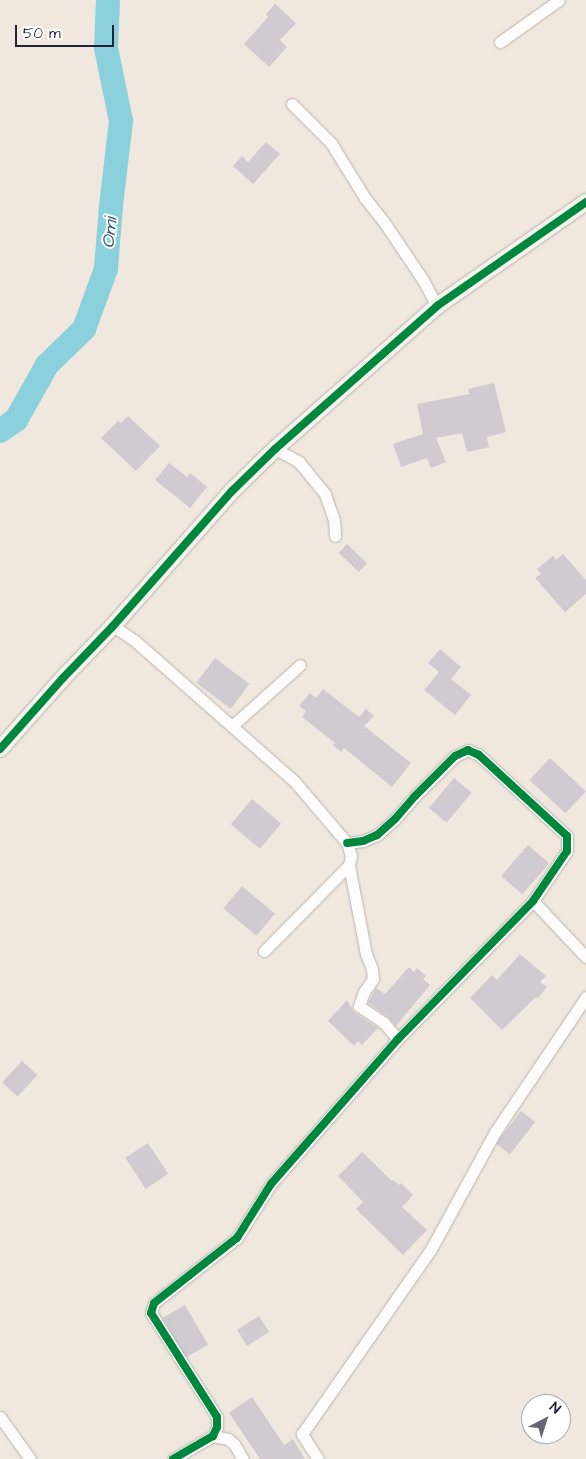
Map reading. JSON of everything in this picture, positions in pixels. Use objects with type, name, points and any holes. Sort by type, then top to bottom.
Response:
[{"type":"street","points":[[500,42],[559,0]]},
{"type":"street","points":[[292,104],[331,143],[365,198],[424,280],[437,306]]},
{"type":"street","points":[[0,749],[63,678],[113,626],[232,491],[275,450],[437,306],[586,202]]},
{"type":"street","points":[[275,450],[298,462],[325,494],[334,520],[335,536]]},
{"type":"street","points":[[113,626],[134,640],[295,782],[347,843],[352,856],[349,865],[264,951]]},
{"type":"street","points":[[232,726],[300,665]]},
{"type":"street","points":[[213,1436],[217,1417],[151,1313],[154,1303],[237,1238],[271,1184],[398,1039],[533,901],[567,851],[567,836],[479,755],[468,750],[455,756],[395,819],[377,835],[363,841],[347,843]]},
{"type":"street","points":[[349,865],[366,954],[372,969],[373,979],[364,992],[359,1006],[384,1023],[398,1039]]},
{"type":"street","points":[[533,901],[586,957]]},
{"type":"street","points":[[318,1459],[302,1434],[432,1249],[495,1132],[586,997]]},
{"type":"street","points":[[0,1417],[30,1459]]},
{"type":"street","points":[[173,1459],[213,1436],[228,1439],[234,1444],[242,1459]]},
{"type":"building","points":[[275,4],[296,23],[280,40],[287,47],[269,67],[244,44],[268,17],[266,14]]},
{"type":"building","points":[[266,142],[280,154],[253,184],[233,166],[242,156],[248,162]]},
{"type":"building","points":[[494,383],[506,432],[487,437],[489,447],[467,452],[462,433],[436,438],[446,462],[431,468],[427,458],[401,467],[393,444],[423,434],[417,404],[469,394],[468,389]]},
{"type":"building","points":[[128,416],[160,446],[136,471],[101,438],[118,421],[121,423]]},
{"type":"building","points":[[169,463],[187,477],[190,473],[207,487],[190,508],[155,480]]},
{"type":"building","points":[[347,544],[367,563],[359,572],[339,553]]},
{"type":"building","points":[[563,554],[586,580],[586,594],[565,612],[535,578],[541,574],[537,569],[553,556],[556,560]]},
{"type":"building","points":[[440,649],[461,667],[451,679],[471,695],[455,715],[424,690],[439,672],[428,663]]},
{"type":"building","points":[[215,658],[249,684],[231,709],[196,683]]},
{"type":"building","points":[[323,689],[359,717],[366,709],[374,716],[364,726],[411,763],[392,787],[344,748],[341,752],[333,745],[335,743],[302,717],[306,711],[299,706],[310,693],[316,698]]},
{"type":"building","points":[[550,758],[586,791],[565,813],[530,780]]},
{"type":"building","points":[[454,778],[472,793],[447,823],[429,808]]},
{"type":"building","points":[[252,799],[281,823],[260,849],[231,824]]},
{"type":"building","points":[[528,845],[549,863],[522,894],[501,876]]},
{"type":"building","points":[[242,886],[275,914],[256,936],[223,908]]},
{"type":"building","points":[[520,954],[546,976],[540,982],[547,987],[538,998],[536,997],[502,1030],[470,998],[492,975],[497,980]]},
{"type":"building","points":[[409,967],[414,972],[417,968],[426,976],[423,979],[430,985],[396,1026],[388,1017],[368,1003],[376,988],[385,994]]},
{"type":"building","points":[[347,1000],[354,1012],[378,1028],[362,1045],[358,1041],[354,1046],[328,1021]]},
{"type":"building","points":[[22,1061],[37,1075],[18,1097],[2,1082]]},
{"type":"building","points":[[521,1111],[535,1122],[510,1154],[496,1143]]},
{"type":"building","points":[[148,1143],[168,1174],[146,1189],[125,1158]]},
{"type":"building","points":[[362,1152],[392,1181],[399,1185],[401,1183],[413,1195],[402,1207],[427,1230],[403,1255],[356,1209],[363,1202],[338,1176]]},
{"type":"building","points":[[185,1305],[208,1345],[185,1358],[162,1318]]},
{"type":"building","points":[[259,1316],[269,1332],[247,1346],[237,1330]]},
{"type":"building","points":[[252,1397],[284,1445],[293,1439],[305,1459],[260,1459],[229,1413]]},
{"type":"waterway","name":"Omi","points":[[0,431],[16,420],[47,365],[84,329],[106,269],[121,121],[106,48],[108,0]]},
{"type":"cycle path","points":[[0,749],[63,678],[113,626],[232,491],[275,449],[437,306],[586,202]]},
{"type":"cycle path","points":[[173,1459],[213,1436],[217,1427],[217,1417],[151,1313],[154,1303],[237,1238],[271,1184],[398,1039],[533,901],[567,851],[567,836],[479,755],[468,750],[455,756],[395,819],[377,835],[363,841],[347,843]]}]
